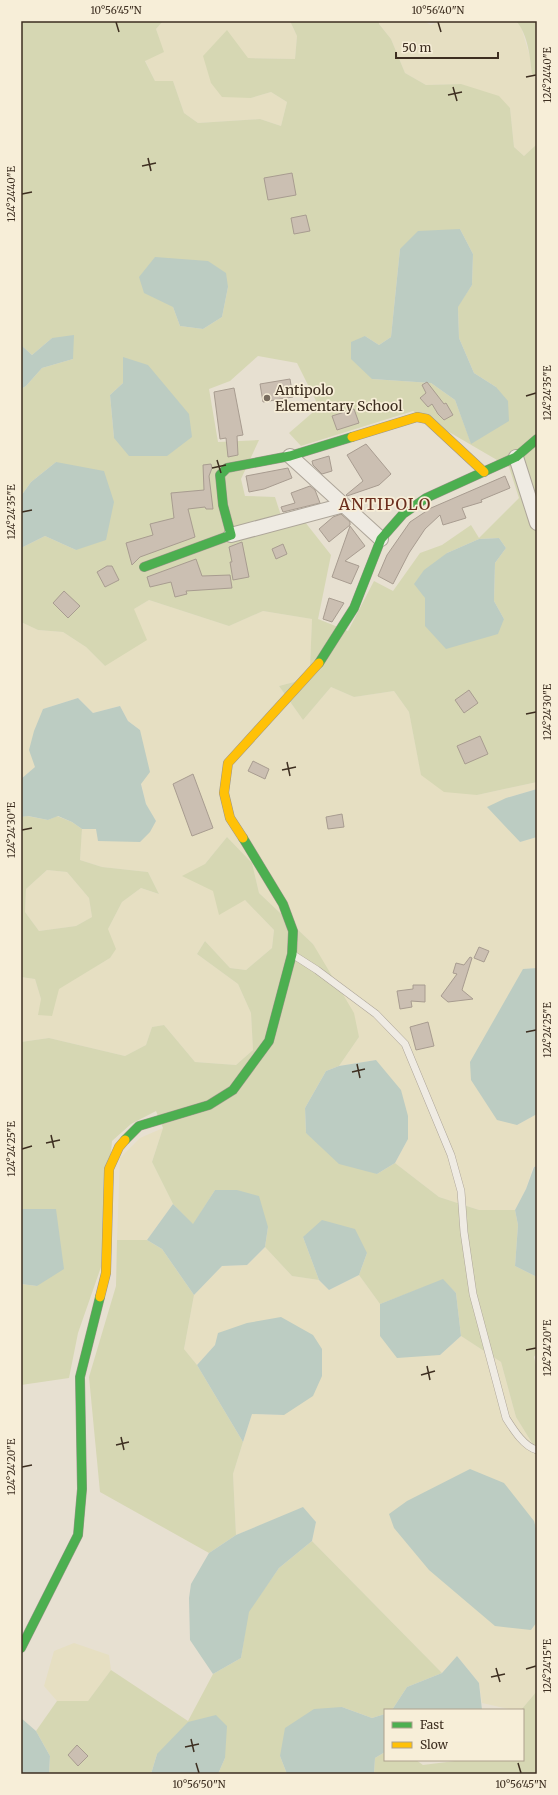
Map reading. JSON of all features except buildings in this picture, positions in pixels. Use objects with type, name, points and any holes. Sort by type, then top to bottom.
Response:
[{"type":"street","points":[[230,535],[226,520],[220,475],[227,468],[290,456],[417,418],[427,419],[484,472]]},
{"type":"street","points":[[21,1648],[78,1535],[82,1488],[80,1377],[106,1274],[109,1169],[119,1147],[139,1126],[209,1105],[233,1090],[269,1041],[292,954],[293,931],[283,904],[230,818],[224,793],[228,763],[314,669],[354,608],[381,539],[403,514],[426,498],[516,457],[537,439]]},
{"type":"street","points":[[290,456],[381,539]]},
{"type":"street","points":[[516,457],[537,523]]},
{"type":"street","points":[[144,567],[230,535],[344,505]]},
{"type":"lane","points":[[292,954],[317,970],[376,1014],[405,1044],[451,1155],[461,1192],[464,1232],[473,1294],[506,1418],[517,1434],[533,1449],[537,1450]]},
{"type":"shaded area","points":[[163,21],[290,21],[297,36],[295,59],[248,58],[251,98],[271,92],[287,102],[281,126],[260,119],[198,123],[184,113],[173,81],[155,81],[145,60],[163,52],[156,29]]},
{"type":"shaded area","points":[[379,21],[423,21],[431,25],[440,21],[516,21],[521,27],[530,57],[532,74],[537,76],[537,145],[524,156],[514,147],[510,108],[461,84],[426,85],[405,73],[391,39],[379,24]]},
{"type":"shaded area","points":[[460,229],[473,254],[472,285],[458,307],[459,338],[474,373],[496,387],[508,401],[509,421],[471,444],[455,400],[431,383],[372,379],[351,359],[351,342],[365,336],[379,345],[391,337],[400,249],[418,231]]},
{"type":"shaded area","points":[[155,257],[208,261],[226,273],[228,287],[222,317],[203,329],[180,326],[173,307],[144,293],[139,277]]},
{"type":"shaded area","points":[[74,335],[73,359],[42,368],[26,386],[21,389],[21,345],[32,355],[52,338]]},
{"type":"shaded area","points":[[123,357],[148,365],[189,414],[192,437],[167,456],[129,456],[114,438],[110,395],[123,383]]},
{"type":"shaded area","points":[[56,462],[104,471],[114,502],[106,540],[76,550],[45,536],[21,548],[21,496],[31,482]]},
{"type":"shaded area","points":[[499,538],[506,548],[495,563],[494,601],[504,619],[498,634],[446,649],[425,626],[425,598],[414,584],[424,570],[447,553],[479,539]]},
{"type":"shaded area","points":[[149,600],[229,626],[263,611],[312,619],[310,667],[298,681],[279,686],[303,720],[331,687],[354,697],[394,691],[409,712],[421,774],[477,795],[537,782],[537,789],[506,798],[519,842],[537,837],[537,968],[523,969],[517,1125],[537,1114],[537,1166],[533,1167],[526,1189],[515,1210],[479,1210],[439,1197],[395,1163],[408,1139],[376,1060],[339,1066],[359,1037],[313,944],[259,893],[252,863],[227,837],[205,864],[245,900],[274,930],[272,948],[246,970],[230,968],[205,941],[197,954],[238,984],[251,1013],[253,1050],[236,1065],[195,1062],[164,1025],[152,1027],[146,1045],[125,1056],[49,1038],[21,1042],[21,977],[35,979],[41,999],[110,958],[108,929],[122,902],[141,888],[159,894],[148,872],[102,867],[80,860],[82,829],[96,829],[156,822],[146,804],[141,783],[140,730],[128,721],[120,706],[93,713],[78,698],[43,709],[35,767],[21,779],[21,622],[38,630],[63,632],[86,647],[105,666],[134,609]]},
{"type":"shaded area","points":[[78,698],[93,713],[120,706],[128,721],[140,730],[150,772],[141,784],[146,804],[156,821],[150,832],[140,842],[98,841],[96,829],[82,829],[72,822],[58,816],[48,820],[28,816],[21,817],[21,779],[35,767],[29,750],[34,731],[43,709]]},
{"type":"shaded area","points":[[537,789],[537,837],[520,842],[487,807],[506,798]]},
{"type":"shaded area","points":[[47,870],[67,872],[89,898],[92,917],[76,926],[39,931],[25,912],[26,889]]},
{"type":"shaded area","points":[[537,968],[537,1114],[517,1125],[497,1120],[471,1080],[470,1062],[523,969]]},
{"type":"shaded area","points":[[376,1060],[401,1090],[408,1116],[408,1139],[395,1163],[377,1174],[339,1164],[306,1133],[305,1108],[326,1071],[339,1066]]},
{"type":"shaded area","points":[[163,1128],[152,1162],[173,1204],[147,1240],[117,1240],[120,1158],[140,1138]]},
{"type":"shaded area","points":[[537,1166],[537,1277],[515,1266],[518,1225],[515,1210],[526,1189],[534,1167]]},
{"type":"shaded area","points":[[215,1190],[237,1190],[259,1196],[268,1227],[265,1247],[247,1265],[222,1266],[194,1295],[162,1249],[147,1240],[173,1204],[193,1224]]},
{"type":"shaded area","points":[[21,1209],[56,1209],[64,1269],[37,1286],[21,1284]]},
{"type":"shaded area","points":[[322,1220],[355,1229],[367,1253],[359,1275],[329,1290],[319,1280],[303,1237]]},
{"type":"shaded area","points":[[265,1247],[292,1276],[319,1280],[329,1290],[359,1275],[380,1304],[380,1336],[440,1355],[461,1336],[501,1362],[516,1417],[537,1451],[537,1532],[534,1521],[531,1630],[537,1622],[537,1691],[522,1709],[509,1709],[482,1703],[479,1683],[457,1656],[442,1673],[312,1541],[316,1522],[303,1508],[236,1535],[233,1474],[252,1414],[284,1415],[215,1345],[197,1365],[184,1349],[194,1295],[222,1266],[247,1265]]},
{"type":"shaded area","points":[[443,1279],[456,1293],[461,1336],[440,1355],[397,1358],[380,1336],[380,1304]]},
{"type":"shaded area","points":[[281,1317],[313,1335],[322,1349],[322,1376],[313,1396],[284,1415],[252,1414],[243,1442],[197,1365],[215,1345],[218,1333],[247,1323]]},
{"type":"shaded area","points":[[470,1469],[504,1483],[534,1521],[537,1532],[537,1622],[531,1630],[495,1626],[429,1570],[394,1528],[389,1514],[407,1501]]},
{"type":"shaded area","points":[[303,1507],[316,1522],[312,1541],[279,1568],[249,1612],[241,1658],[213,1674],[190,1640],[189,1598],[191,1584],[209,1553],[236,1535]]},
{"type":"shaded area","points":[[74,1643],[109,1655],[111,1670],[88,1701],[57,1701],[44,1686],[54,1651]]},
{"type":"shaded area","points":[[457,1656],[479,1683],[482,1709],[393,1709],[407,1687],[442,1673]]},
{"type":"shaded area","points":[[342,1707],[372,1718],[384,1714],[384,1753],[375,1758],[374,1774],[287,1774],[280,1756],[285,1728],[314,1709]]},
{"type":"shaded area","points":[[216,1715],[227,1726],[225,1758],[218,1774],[151,1774],[157,1754],[188,1722]]},
{"type":"shaded area","points":[[21,1718],[36,1731],[50,1756],[49,1774],[21,1774]]},
{"type":"green space","points":[[21,21],[163,21],[156,29],[164,52],[145,61],[155,81],[173,81],[184,113],[198,123],[260,119],[281,126],[287,102],[271,92],[251,98],[222,97],[211,83],[203,56],[227,30],[248,58],[295,59],[297,36],[290,21],[379,21],[379,24],[391,39],[405,73],[426,85],[461,84],[499,96],[510,108],[514,147],[524,156],[537,145],[537,782],[477,795],[444,792],[421,775],[409,712],[394,691],[354,697],[331,687],[303,720],[279,686],[298,681],[310,667],[312,619],[263,611],[229,626],[149,600],[134,609],[147,640],[105,666],[86,647],[63,632],[38,630],[21,622],[21,548],[45,536],[76,550],[56,462],[31,482],[21,496],[21,389],[26,386],[42,368],[73,359],[52,338],[32,355],[21,345]],"holes":[[[460,229],[473,254],[472,285],[458,306],[459,338],[474,373],[496,387],[471,443],[455,400],[431,383],[372,379],[365,336],[379,345],[391,337],[400,249]],[[228,287],[222,317],[203,329],[180,326],[173,307]],[[258,356],[297,363],[319,407],[289,433],[301,446],[413,411],[509,467],[519,498],[479,538],[471,525],[442,545],[420,553],[393,591],[374,581],[348,631],[318,619],[331,555],[305,522],[284,525],[275,497],[245,496],[241,479],[259,440],[218,442],[209,389],[230,381]],[[123,383],[114,438],[110,395]],[[499,538],[506,548],[495,563],[494,601],[504,619],[425,626],[425,598],[447,553],[479,539]]]},
{"type":"green space","points":[[516,21],[537,21],[537,77],[532,74],[526,39]]},
{"type":"green space","points":[[27,816],[48,820],[57,816],[72,822],[82,829],[80,860],[102,867],[148,872],[159,894],[141,888],[122,902],[108,929],[116,949],[110,958],[59,989],[52,1016],[38,1015],[41,999],[35,979],[21,977],[21,817]],"holes":[[[47,870],[67,872],[89,898],[92,917],[76,926],[39,931],[25,912],[26,889]]]},
{"type":"green space","points":[[227,837],[252,863],[259,893],[313,944],[354,1013],[359,1037],[339,1066],[326,1071],[305,1108],[306,1133],[377,1174],[395,1163],[439,1197],[479,1210],[515,1210],[518,1225],[515,1266],[537,1277],[537,1352],[534,1357],[537,1369],[537,1451],[516,1417],[501,1362],[461,1336],[456,1293],[443,1280],[380,1304],[359,1275],[367,1253],[303,1237],[319,1280],[292,1276],[265,1247],[268,1227],[215,1190],[193,1225],[173,1204],[152,1162],[163,1128],[156,1111],[131,1124],[112,1141],[101,1267],[78,1333],[69,1378],[21,1385],[21,1284],[37,1286],[56,1209],[21,1209],[21,1042],[49,1038],[125,1056],[146,1045],[152,1027],[164,1025],[195,1062],[236,1065],[253,1050],[251,1013],[238,984],[197,954],[205,941],[230,968],[246,970],[272,948],[274,930],[245,900],[219,915],[213,891],[182,876],[205,864]]},
{"type":"green space","points":[[117,1240],[147,1240],[162,1249],[194,1295],[184,1349],[197,1365],[243,1442],[233,1474],[236,1535],[209,1553],[100,1492],[89,1377],[116,1286]]},
{"type":"green space","points":[[312,1541],[442,1673],[407,1687],[393,1709],[384,1709],[384,1714],[372,1718],[342,1707],[280,1756],[287,1774],[218,1774],[225,1758],[157,1754],[151,1774],[49,1774],[50,1756],[36,1731],[57,1701],[88,1701],[111,1670],[188,1721],[213,1674],[241,1658],[248,1612],[279,1568]]},
{"type":"green space","points":[[537,1691],[537,1774],[374,1774],[375,1758],[384,1753],[384,1761],[417,1761],[423,1765],[455,1761],[524,1761],[524,1709],[522,1709]]},
{"type":"traffic: fast","points":[[144,567],[231,535],[223,505],[220,475],[227,468],[290,456],[352,437]]},
{"type":"traffic: fast","points":[[319,663],[354,608],[381,539],[403,514],[426,498],[516,457],[537,439]]},
{"type":"traffic: fast","points":[[125,1140],[139,1126],[209,1105],[233,1090],[269,1041],[292,954],[293,931],[283,904],[243,838]]},
{"type":"traffic: fast","points":[[21,1648],[78,1535],[82,1489],[80,1377],[100,1297]]},
{"type":"traffic: slow","points":[[352,437],[417,417],[427,419],[484,472]]},
{"type":"traffic: slow","points":[[243,838],[230,818],[224,793],[228,763],[319,663]]},
{"type":"traffic: slow","points":[[100,1297],[106,1273],[109,1169],[119,1147],[125,1140]]},
{"type":"place","name":"Antipolo Elementary School","points":[[267,398]]},
{"type":"district","name":"ANTIPOLO","points":[[385,504]]}]
